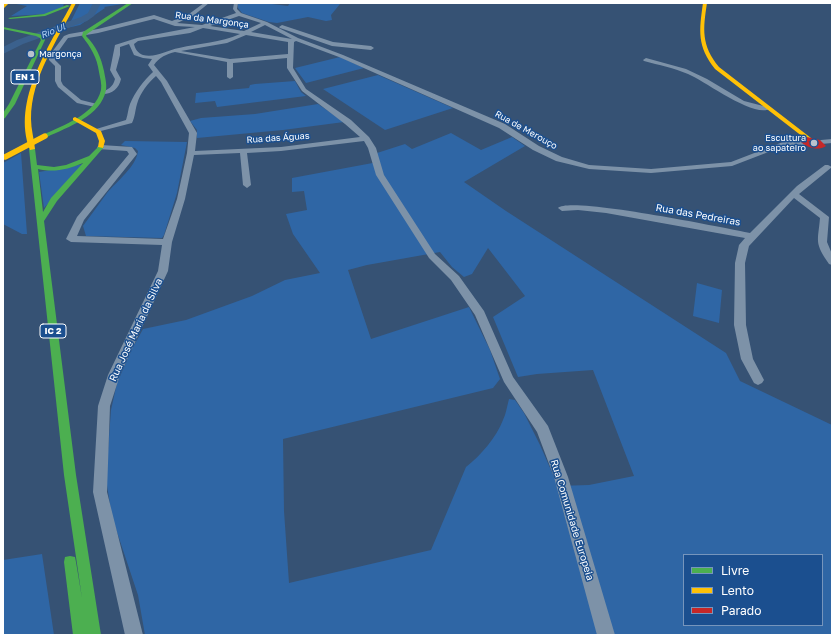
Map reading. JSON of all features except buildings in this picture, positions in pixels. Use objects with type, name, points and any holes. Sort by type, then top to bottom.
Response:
[{"type":"main road","points":[[5,19],[8,3]]},
{"type":"main road","points":[[4,158],[65,125],[95,106],[103,93],[104,83],[99,53],[95,46],[84,36],[85,33],[131,3]]},
{"type":"main road","points":[[706,3],[702,25],[701,46],[707,58],[716,68],[768,108],[807,141],[820,145],[832,155]]},
{"type":"main road","points":[[5,19],[40,16],[53,13],[70,4]]},
{"type":"main road","name":"IC 2","points":[[43,327],[25,148],[25,100],[29,87],[63,23],[70,4]]},
{"type":"main road","points":[[5,19],[42,19],[63,23]]},
{"type":"main road","name":"EN 1","points":[[3,117],[12,104],[43,40],[41,36],[16,30],[5,19]]},
{"type":"main road","name":"IC 2","points":[[57,33],[36,77],[30,96],[28,118],[70,475],[94,635]]},
{"type":"main road","points":[[40,222],[54,200],[101,147],[103,138],[102,134],[98,130],[75,119]]},
{"type":"main road","points":[[65,125],[87,126]]},
{"type":"main road","points":[[33,166],[43,170],[54,170],[69,167],[88,158],[101,147]]},
{"type":"main road","points":[[69,551],[80,635]]},
{"type":"street","points":[[172,23],[191,15],[207,3]]},
{"type":"street","points":[[236,3],[235,9],[239,14],[268,24],[298,31],[332,44],[371,48]]},
{"type":"street","points":[[103,93],[110,91],[117,84],[118,79],[113,70],[117,46],[136,40],[190,31],[239,14]]},
{"type":"street","name":"Rua da Margonça","points":[[95,106],[79,102],[60,86],[58,81],[58,66],[52,60],[52,56],[66,37],[71,35],[98,31],[154,16],[172,23],[203,26],[293,40]]},
{"type":"street","points":[[136,40],[131,43],[136,54],[142,57],[155,57],[174,51],[224,42],[245,32],[268,24]]},
{"type":"street","points":[[268,24],[293,40]]},
{"type":"street","name":"Rua Comunidade Europeia","points":[[293,40],[290,56],[290,68],[304,90],[348,122],[366,139],[372,148],[380,175],[432,256],[455,278],[480,314],[508,379],[544,430],[561,477],[606,635]]},
{"type":"street","name":"Rua de Merouço","points":[[293,40],[341,56],[502,126],[536,148],[560,159],[589,167],[651,172],[732,164],[783,144],[807,141]]},
{"type":"street","points":[[174,51],[230,61],[290,56]]},
{"type":"street","name":"Rua José Maria da Silva","points":[[134,635],[100,492],[104,406],[114,375],[163,271],[167,242],[181,199],[191,153],[193,133],[164,81],[151,65],[151,61],[155,57]]},
{"type":"street","points":[[646,60],[669,66],[704,79],[733,99],[748,105],[768,108]]},
{"type":"street","points":[[230,61],[230,77]]},
{"type":"street","points":[[98,130],[129,121],[132,108],[137,98],[152,76],[157,72]]},
{"type":"street","name":"Rua das Águas","points":[[191,153],[281,149],[366,139]]},
{"type":"street","points":[[820,145],[832,141]]},
{"type":"street","points":[[101,147],[129,149],[133,154],[80,219],[71,239],[167,242]]},
{"type":"street","points":[[243,150],[247,185]]},
{"type":"street","name":"Rua das Pedreiras","points":[[562,208],[578,207],[606,210],[752,236],[794,194],[831,165]]},
{"type":"street","points":[[794,194],[825,217],[826,225],[822,238],[823,247],[832,262]]},
{"type":"street","points":[[752,236],[744,245],[740,263],[740,325],[747,359],[758,380]]},
{"type":"shaded area","points":[[11,3],[64,3],[63,7],[48,14],[11,16],[27,6]]},
{"type":"shaded area","points":[[80,3],[96,3],[87,15],[70,23]]},
{"type":"shaded area","points":[[99,3],[129,3],[104,7],[105,8],[80,25],[67,28],[91,14]]},
{"type":"shaded area","points":[[238,3],[264,3],[288,6],[290,3],[342,3],[331,15],[332,20],[326,21],[308,17],[277,23],[269,22],[242,13],[238,8]]},
{"type":"shaded area","points":[[340,57],[364,68],[306,83],[295,68]]},
{"type":"shaded area","points":[[378,75],[453,108],[385,130],[323,89]]},
{"type":"shaded area","points":[[295,81],[301,92],[306,96],[217,107],[215,101],[195,103],[196,93],[249,88],[250,85],[255,84]]},
{"type":"shaded area","points":[[318,104],[344,122],[283,130],[197,138],[197,130],[190,121],[201,118],[255,114]]},
{"type":"shaded area","points":[[451,133],[481,150],[512,137],[525,146],[464,182],[506,211],[726,353],[740,381],[832,425],[832,635],[145,635],[138,595],[112,517],[106,479],[111,410],[117,383],[132,349],[143,329],[186,320],[252,296],[285,280],[320,273],[293,234],[286,214],[307,210],[304,191],[292,192],[292,178],[378,162],[377,153],[405,144],[412,149]],"holes":[[[488,248],[525,296],[493,317],[518,377],[537,374],[593,370],[634,476],[589,485],[558,486],[524,413],[515,400],[509,399],[504,418],[492,440],[466,467],[431,550],[289,583],[284,511],[283,439],[493,388],[500,379],[490,350],[469,307],[371,339],[348,270],[367,265],[440,252],[452,267],[464,277],[472,274]]]},
{"type":"shaded area","points":[[125,141],[187,142],[177,193],[162,238],[86,236],[83,226],[107,193],[126,174],[137,157],[138,151],[135,148],[121,145]]},
{"type":"shaded area","points":[[21,153],[27,234],[22,234],[3,224],[3,163]]},
{"type":"shaded area","points":[[84,164],[44,208],[39,172]]},
{"type":"shaded area","points":[[697,283],[722,290],[719,323],[693,316]]},
{"type":"shaded area","points":[[42,554],[54,635],[3,635],[3,560]]},
{"type":"waterway","name":"Rio Ul","points":[[3,51],[20,42],[84,19],[91,14],[97,3]]},
{"type":"traffic: fast","points":[[45,136],[78,119],[94,107],[99,100],[104,88],[100,62],[95,49],[84,36],[85,33],[131,3]]},
{"type":"traffic: fast","points":[[10,18],[45,15],[68,6]]},
{"type":"traffic: fast","points":[[3,28],[37,35],[42,37],[43,40],[12,104],[3,117]]},
{"type":"traffic: fast","points":[[40,222],[54,200],[101,147]]},
{"type":"traffic: fast","points":[[32,149],[70,475],[94,635]]},
{"type":"traffic: fast","points":[[33,166],[48,169],[68,167],[88,158]]},
{"type":"traffic: fast","points":[[70,562],[80,635]]},
{"type":"traffic: slow","points":[[3,8],[7,3]]},
{"type":"traffic: slow","points":[[32,149],[28,119],[29,104],[33,89],[45,59],[74,3]]},
{"type":"traffic: slow","points":[[705,3],[702,22],[703,45],[717,68],[809,139]]},
{"type":"traffic: slow","points":[[75,119],[99,132],[102,141],[101,147]]},
{"type":"traffic: slow","points":[[5,157],[45,136]]},
{"type":"traffic: jam","points":[[807,139],[818,141],[823,146],[815,147],[809,145],[804,142],[807,139]]},
{"type":"place","name":"Margonça","points":[[31,54]]},
{"type":"place","name":"Escultura ao sapateiro","points":[[814,143]]}]
